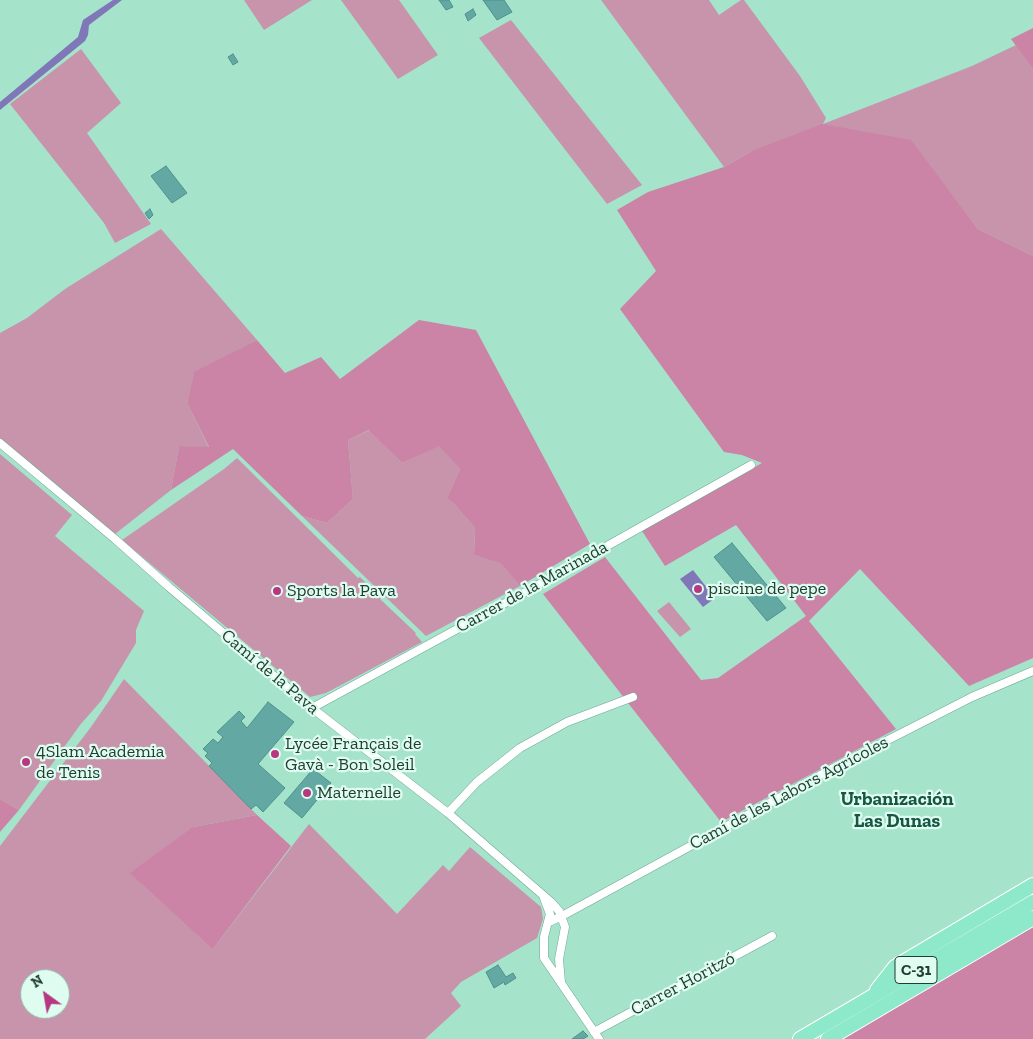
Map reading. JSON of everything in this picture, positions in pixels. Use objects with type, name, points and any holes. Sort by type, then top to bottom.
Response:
[{"type":"highway","points":[[872,996],[895,967],[1033,885]]},
{"type":"highway","name":"C-31","points":[[800,1039],[1033,902]]},
{"type":"highway","name":"C-31","points":[[828,1039],[1033,918]]},
{"type":"street","name":"Camí de la Pava","points":[[0,443],[312,708],[448,813],[551,902],[562,916]]},
{"type":"street","name":"Carrer de la Marinada","points":[[312,708],[529,590],[751,465]]},
{"type":"street","name":"Camí de les Labors Agrícoles","points":[[549,922],[839,765],[972,697],[1033,671]]},
{"type":"street","points":[[448,813],[477,782],[520,748],[567,722],[633,697]]},
{"type":"street","points":[[543,896],[549,909],[549,922],[544,937],[543,953],[547,964],[597,1036]]},
{"type":"street","points":[[561,982],[559,959],[565,927],[562,916]]},
{"type":"street","name":"Carrer Horitzó","points":[[597,1036],[772,936]]},
{"type":"shaded area","points":[[113,0],[122,0],[89,25],[85,41],[0,110],[0,102],[78,37],[83,20]]},
{"type":"shaded area","points":[[244,0],[312,0],[264,30]]},
{"type":"shaded area","points":[[341,0],[399,0],[438,55],[398,79]]},
{"type":"shaded area","points":[[601,0],[709,0],[719,15],[741,0],[744,0],[800,76],[826,118],[823,124],[972,66],[1016,45],[1033,69],[1033,256],[978,229],[910,140],[752,151],[724,167]]},
{"type":"shaded area","points":[[511,20],[642,185],[607,204],[479,38]]},
{"type":"shaded area","points":[[1033,28],[1033,69],[1011,39]]},
{"type":"shaded area","points":[[81,49],[121,103],[87,133],[151,224],[115,243],[104,223],[10,104]]},
{"type":"shaded area","points":[[822,124],[911,140],[978,229],[1033,256],[1033,658],[969,686],[860,569],[809,621],[896,729],[721,822],[543,594],[605,557],[701,680],[718,678],[806,616],[736,525],[665,566],[642,531],[762,463],[742,455],[724,452],[620,309],[656,271],[617,210],[648,192],[724,167],[752,151]]},
{"type":"shaded area","points":[[161,229],[257,340],[194,373],[187,403],[209,448],[179,446],[171,490],[115,534],[0,440],[0,333],[27,318],[65,289]]},
{"type":"shaded area","points":[[419,320],[476,330],[590,544],[520,586],[501,563],[474,555],[475,528],[447,498],[460,469],[439,446],[402,463],[369,430],[348,440],[353,499],[327,523],[302,516],[233,449],[171,490],[179,446],[209,447],[187,403],[194,372],[257,340],[285,373],[321,357],[340,379]]},
{"type":"shaded area","points":[[370,430],[402,463],[439,445],[460,469],[447,498],[475,528],[474,555],[501,562],[520,586],[426,636],[302,516],[327,523],[353,499],[348,440]]},
{"type":"shaded area","points":[[0,454],[72,515],[55,536],[144,611],[136,630],[136,643],[101,701],[80,725],[19,810],[0,799]]},
{"type":"shaded area","name":"Sports la Pava","points":[[237,458],[358,578],[360,577],[416,633],[422,642],[326,693],[310,697],[122,540]]},
{"type":"shaded area","name":"piscine de pepe","points":[[693,570],[715,598],[703,607],[680,579]]},
{"type":"shaded area","points":[[669,602],[691,629],[680,637],[657,611]]},
{"type":"shaded area","points":[[124,679],[257,815],[193,827],[213,949],[309,824],[397,914],[443,865],[449,871],[470,847],[541,907],[543,919],[537,938],[461,982],[451,993],[461,1006],[425,1039],[0,1039],[0,846],[91,727]]},
{"type":"shaded area","points":[[0,799],[19,810],[0,832]]},
{"type":"shaded area","points":[[257,815],[291,846],[213,949],[130,873],[193,827]]},
{"type":"shaded area","points":[[1033,927],[1033,1039],[839,1039],[987,953]]},
{"type":"building","points":[[439,0],[449,0],[453,7],[446,10]]},
{"type":"building","points":[[483,0],[504,0],[512,12],[497,20]]},
{"type":"building","points":[[473,9],[476,15],[468,21],[465,14]]},
{"type":"building","points":[[233,54],[238,62],[233,65],[228,57]]},
{"type":"building","points":[[166,166],[187,193],[172,203],[151,176]]},
{"type":"building","points":[[150,209],[153,215],[149,219],[145,213]]},
{"type":"building","points":[[732,543],[786,608],[767,621],[714,557]]},
{"type":"building","points":[[268,702],[294,722],[258,764],[285,788],[263,812],[256,805],[251,809],[209,766],[212,763],[205,756],[208,753],[203,749],[213,739],[218,743],[223,737],[217,732],[239,711],[245,717],[241,721],[247,728]]},
{"type":"building","name":"Maternelle","points":[[313,769],[331,783],[302,818],[284,803]]},
{"type":"building","points":[[498,965],[506,977],[513,973],[516,978],[505,985],[504,982],[494,988],[486,972]]},
{"type":"building","points":[[583,1031],[588,1036],[583,1039],[572,1039]]},
{"type":"place","name":"piscine de pepe","points":[[698,589]]},
{"type":"place","name":"Sports la Pava","points":[[277,591]]},
{"type":"place","name":"Lycée Français de Gavà - Bon Soleil","points":[[275,754]]},
{"type":"place","name":"4Slam Academia de Tenis","points":[[26,762]]},
{"type":"place","name":"Maternelle","points":[[307,793]]},
{"type":"district","name":"Urbanización Las Dunas","points":[[897,811]]}]
